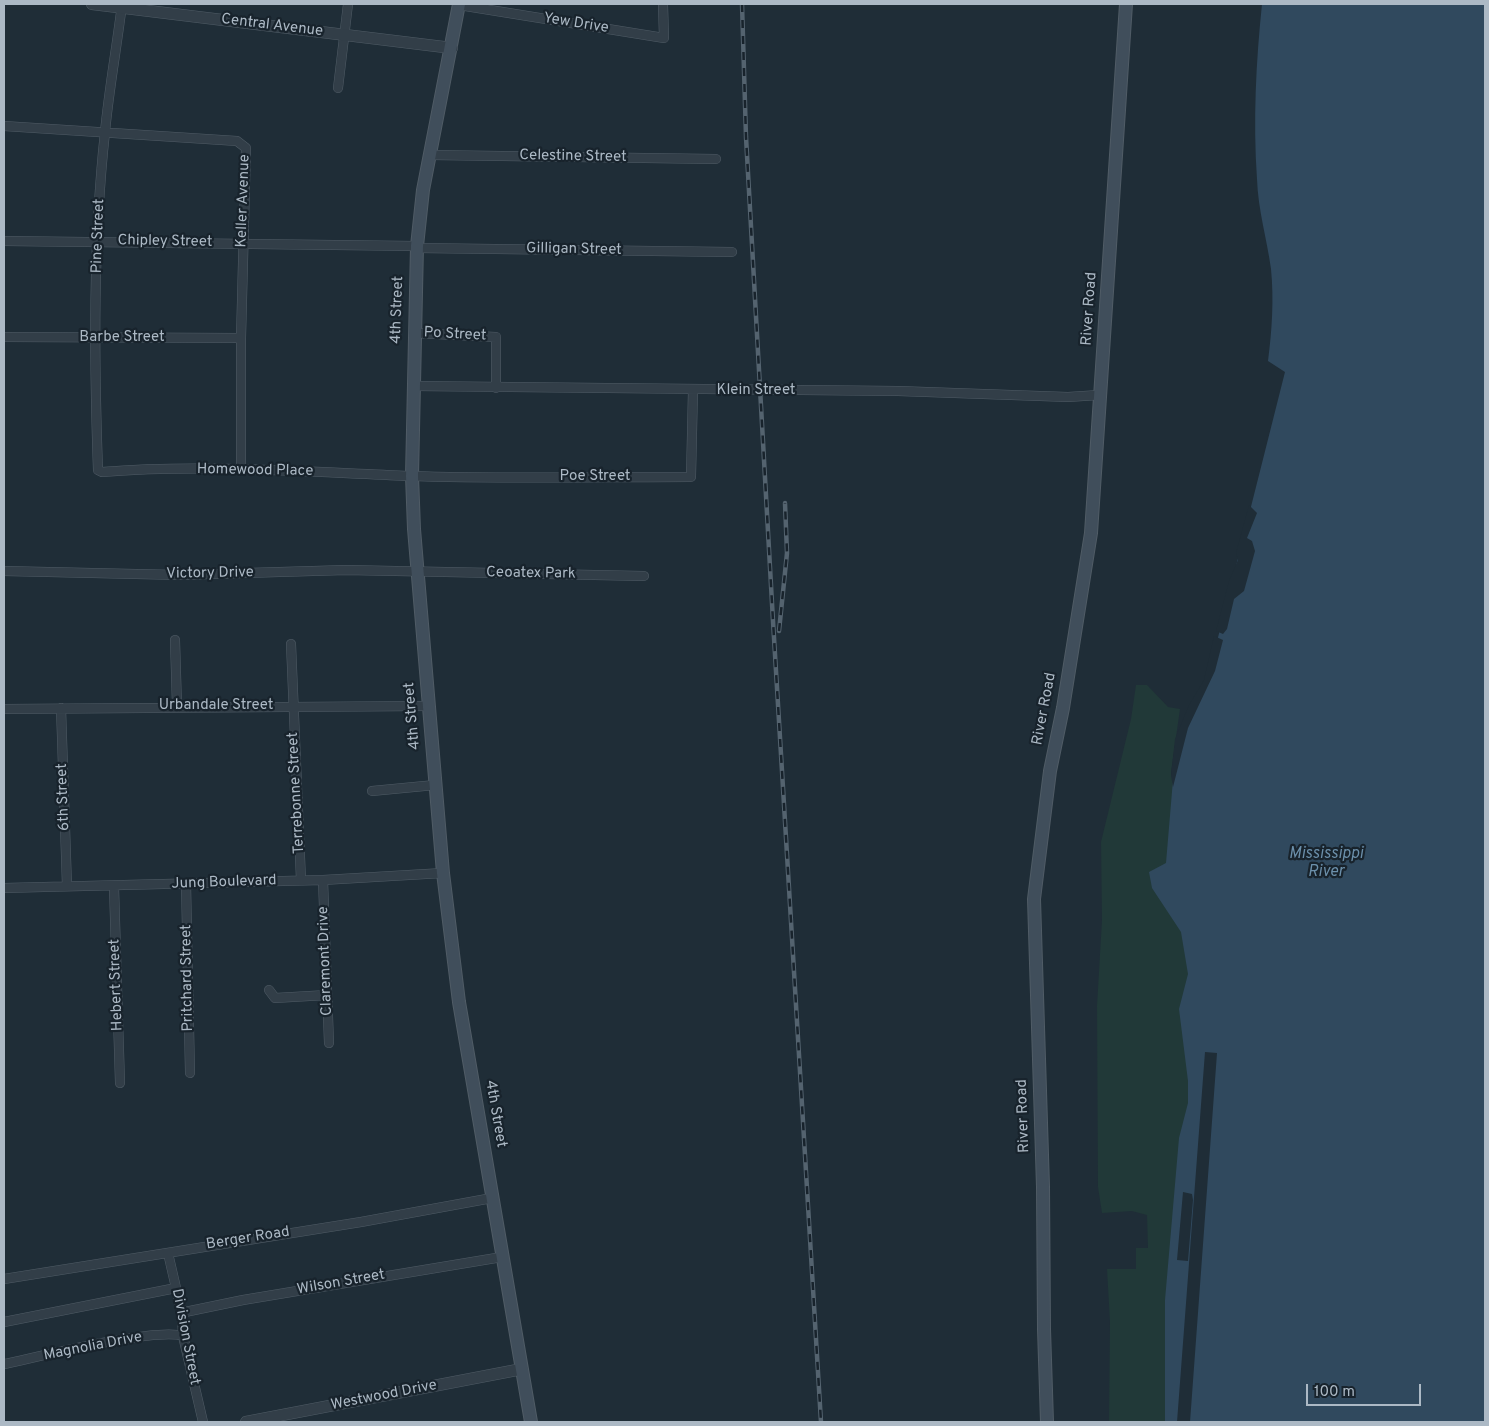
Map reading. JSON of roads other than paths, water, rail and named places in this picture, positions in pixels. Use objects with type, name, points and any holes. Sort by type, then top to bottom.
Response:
[{"type":"main road","name":"4th Street","points":[[459,4],[419,218],[414,333],[412,476],[417,572],[428,706],[443,873],[459,1002],[531,1422]]},
{"type":"main road","name":"River Road","points":[[1047,1422],[1043,1182],[1034,899],[1050,770],[1063,708],[1091,533],[1126,4]]},
{"type":"street","name":"Central Avenue","points":[[92,4],[122,5],[452,48]]},
{"type":"street","points":[[338,88],[348,4]]},
{"type":"street","name":"Yew Drive","points":[[459,4],[664,38],[663,4]]},
{"type":"street","name":"Pine Street","points":[[98,470],[95,394],[97,242],[105,132],[122,5]]},
{"type":"street","name":"Keller Avenue","points":[[4,126],[237,141],[243,143],[247,155],[241,338],[241,470]]},
{"type":"street","name":"Celestine Street","points":[[430,155],[716,159]]},
{"type":"street","name":"Chipley Street","points":[[4,241],[417,247]]},
{"type":"street","name":"Gilligan Street","points":[[417,247],[732,252]]},
{"type":"street","name":"Po Street","points":[[414,333],[496,337],[496,388]]},
{"type":"street","name":"Barbe Street","points":[[4,337],[241,338]]},
{"type":"street","name":"Klein Street","points":[[413,386],[898,391],[1068,397],[1099,395]]},
{"type":"street","name":"Poe Street","points":[[412,476],[691,477],[693,390]]},
{"type":"street","name":"Homewood Place","points":[[98,470],[102,472],[142,469],[241,470],[412,476]]},
{"type":"street","name":"Victory Drive","points":[[4,571],[180,575],[346,570],[417,572]]},
{"type":"street","name":"Ceoatex Park","points":[[417,572],[644,576]]},
{"type":"street","points":[[176,640],[177,706]]},
{"type":"street","name":"Terrebonne Street","points":[[291,644],[292,706],[301,880]]},
{"type":"street","name":"Urbandale Street","points":[[4,709],[177,706],[428,706]]},
{"type":"street","name":"6th Street","points":[[62,708],[67,886]]},
{"type":"street","points":[[372,792],[436,785]]},
{"type":"street","name":"Jung Boulevard","points":[[4,888],[114,887],[323,880],[443,873]]},
{"type":"street","name":"Claremont Drive","points":[[323,880],[329,1043]]},
{"type":"street","name":"Pritchard Street","points":[[186,884],[190,1073]]},
{"type":"street","name":"Hebert Street","points":[[114,887],[120,1084]]},
{"type":"street","points":[[269,990],[275,998],[327,995]]},
{"type":"street","name":"Berger Road","points":[[4,1280],[492,1198]]},
{"type":"street","name":"Division Street","points":[[168,1252],[182,1314],[183,1336],[203,1422]]},
{"type":"street","name":"Wilson Street","points":[[182,1314],[243,1300],[502,1257]]},
{"type":"street","points":[[4,1322],[176,1288]]},
{"type":"street","name":"Magnolia Drive","points":[[4,1364],[140,1337],[176,1333],[183,1336]]},
{"type":"street","name":"Westwood Drive","points":[[246,1422],[522,1369]]},
{"type":"water","name":"Mississippi River","points":[[1262,4],[1485,4],[1485,1422],[1165,1422],[1165,1300],[1179,1138],[1188,1103],[1188,1081],[1179,1009],[1188,974],[1181,932],[1152,888],[1149,872],[1166,863],[1176,744],[1207,681],[1285,372],[1268,361],[1271,338],[1272,281],[1258,191],[1255,135],[1257,69]]},
{"type":"railway","points":[[742,4],[746,137],[821,1422]]},
{"type":"railway","points":[[779,631],[787,553],[785,503]]}]
